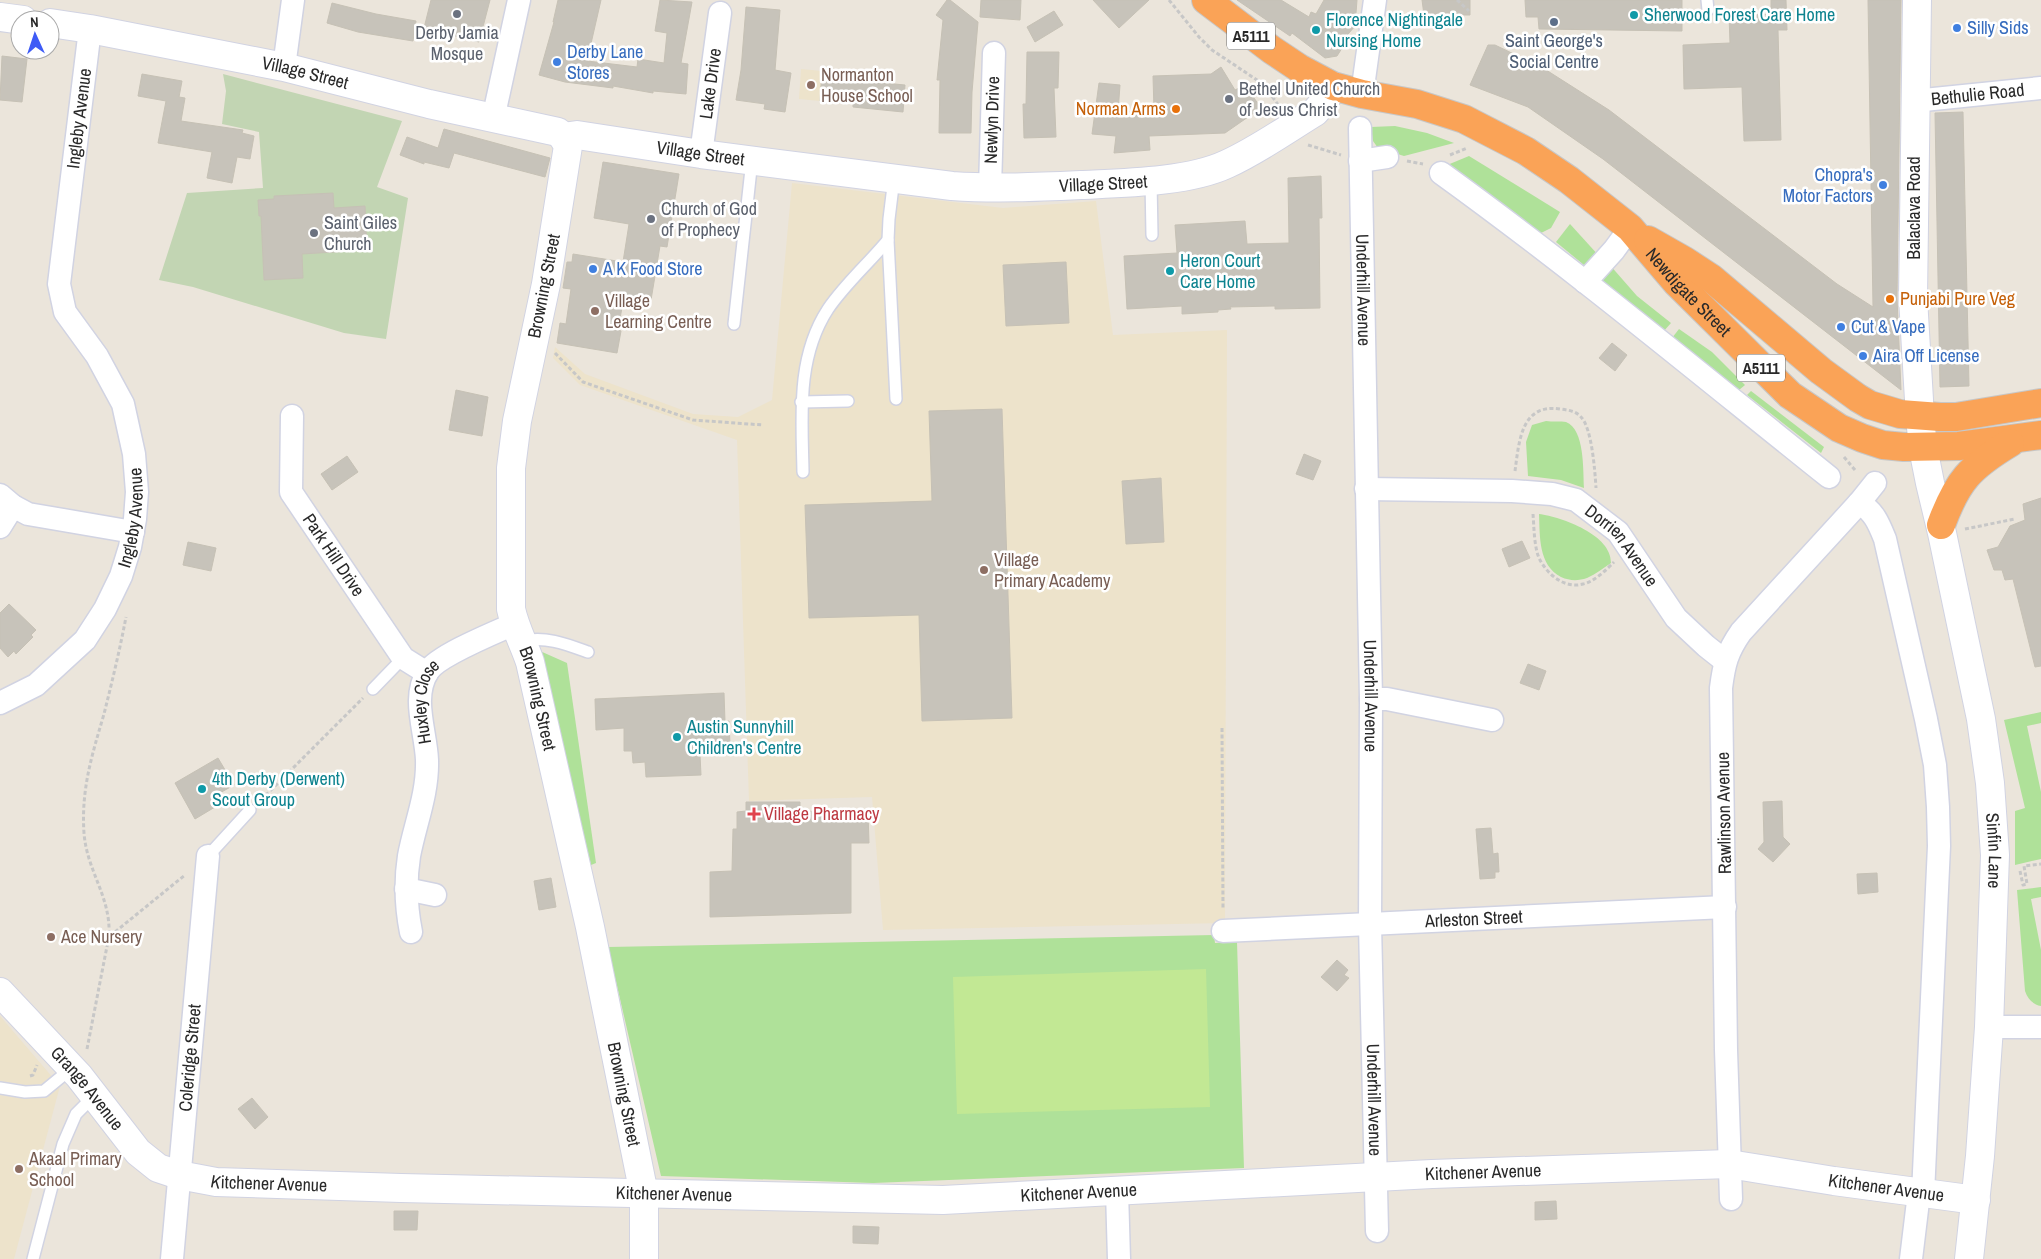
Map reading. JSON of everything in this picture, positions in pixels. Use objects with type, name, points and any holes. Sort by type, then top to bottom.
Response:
[{"type":"highway","name":"A5111","points":[[1206,0],[1299,68],[1333,86],[1362,94]]},
{"type":"highway","name":"Newdigate Street","points":[[1362,94],[1417,104],[1464,119],[1526,151],[1632,230],[1711,278],[1821,371],[1858,398],[1870,405],[1900,414],[1920,417]]},
{"type":"highway","name":"Newdigate Street","points":[[1632,230],[1676,282],[1790,395],[1838,428],[1862,438],[1883,445],[1923,448]]},
{"type":"highway","name":"A5111","points":[[1920,417],[1956,417],[2041,403]]},
{"type":"highway","name":"A5111","points":[[1923,448],[2028,438]]},
{"type":"highway","points":[[1942,529],[1951,497],[1970,471],[1988,456],[2028,438]]},
{"type":"street","points":[[284,67],[293,0]]},
{"type":"street","points":[[493,119],[519,0]]},
{"type":"street","points":[[1362,94],[1376,0]]},
{"type":"street","name":"Balaclava Road","points":[[1917,0],[1914,101],[1913,298],[1923,448]]},
{"type":"street","name":"Lake Drive","points":[[701,154],[720,12]]},
{"type":"street","name":"Village Street","points":[[60,25],[90,29],[284,67],[493,119],[558,132],[563,137],[577,135],[701,154],[952,186],[990,188],[1150,181],[1205,172],[1227,164],[1315,112],[1324,102],[1333,86]]},
{"type":"street","name":"Ingleby Avenue","points":[[0,703],[36,685],[85,640],[105,609],[121,576],[133,532],[137,492],[134,454],[123,404],[97,356],[65,312],[59,284],[90,29]]},
{"type":"street","name":"Newlyn Drive","points":[[990,188],[994,52]]},
{"type":"street","name":"Bethulie Road","points":[[1914,101],[2041,88]]},
{"type":"street","name":"Underhill Avenue","points":[[1360,128],[1371,699],[1370,924],[1377,1231]]},
{"type":"street","name":"Browning Street","points":[[563,137],[568,146],[546,284],[517,421],[511,468],[511,609],[530,662],[590,927],[644,1194],[644,1259]]},
{"type":"street","points":[[1360,161],[1387,157]]},
{"type":"street","points":[[1441,173],[1502,217],[1585,282],[1829,477]]},
{"type":"street","points":[[1585,282],[1632,230]]},
{"type":"street","name":"Park Hill Drive","points":[[292,416],[291,492],[403,658],[427,673]]},
{"type":"street","name":"Sinfin Lane","points":[[1923,448],[1976,687],[1990,783],[1995,855],[1989,1027],[1976,1200],[1969,1259]]},
{"type":"street","name":"Rawlinson Avenue","points":[[1731,1199],[1721,688],[1725,661],[1731,646],[1741,632],[1875,483]]},
{"type":"street","name":"Dorrien Avenue","points":[[1366,490],[1521,492],[1552,494],[1576,500],[1618,532],[1676,618],[1725,661]]},
{"type":"street","points":[[0,527],[7,501],[28,514],[133,532]]},
{"type":"street","points":[[1859,503],[1867,507],[1875,516],[1885,539],[1935,765],[1939,846],[1921,1193],[1911,1259]]},
{"type":"street","name":"Huxley Close","points":[[411,932],[406,906],[406,889],[409,858],[422,806],[426,778],[426,754],[420,703],[427,673],[442,659],[518,632]]},
{"type":"street","points":[[1371,699],[1387,699],[1492,720]]},
{"type":"street","name":"Coleridge Street","points":[[172,1259],[208,856]]},
{"type":"street","points":[[406,889],[435,895]]},
{"type":"street","name":"Arleston Street","points":[[1224,931],[1725,907]]},
{"type":"street","name":"Grange Avenue","points":[[0,992],[82,1080],[138,1152],[158,1168],[179,1175]]},
{"type":"street","points":[[1989,1027],[2041,1027]]},
{"type":"street","name":"Kitchener Avenue","points":[[179,1175],[216,1182],[942,1200],[1375,1178],[1729,1164],[1976,1200]]},
{"type":"street","points":[[1117,1191],[1120,1259]]},
{"type":"lane","points":[[734,324],[752,160]]},
{"type":"lane","points":[[894,178],[888,240],[896,399]]},
{"type":"lane","points":[[1150,181],[1152,235]]},
{"type":"lane","points":[[804,472],[801,402],[804,370],[814,337],[828,309],[888,240]]},
{"type":"lane","points":[[801,402],[848,401]]},
{"type":"lane","points":[[518,632],[533,639],[558,641],[588,652]]},
{"type":"lane","points":[[373,689],[403,658]]},
{"type":"lane","points":[[208,856],[250,810]]},
{"type":"lane","points":[[0,1088],[25,1092],[44,1091],[82,1080],[76,1114],[63,1144],[33,1259]]},
{"type":"path","points":[[1169,0],[1212,50],[1263,84],[1306,144],[1360,161]]},
{"type":"path","points":[[1457,0],[1469,11]]},
{"type":"path","points":[[533,347],[555,352],[583,382],[693,420],[763,425]]},
{"type":"path","points":[[1590,511],[1595,501],[1596,491],[1589,434],[1582,417],[1572,410],[1552,408],[1537,411],[1526,422],[1518,450],[1521,492],[1539,558],[1550,575],[1566,584],[1583,584],[1604,572],[1630,548]]},
{"type":"path","points":[[1942,529],[2015,519]]},
{"type":"path","points":[[82,1080],[109,936],[110,919],[86,851],[84,792],[89,764],[104,714],[126,617],[121,576]]},
{"type":"path","points":[[250,810],[373,689]]},
{"type":"path","points":[[1222,728],[1224,931]]},
{"type":"path","points":[[109,936],[208,856]]},
{"type":"path","points":[[26,1077],[32,1075],[46,1041]]},
{"type":"shaded area","name":"Normanton House School","points":[[801,69],[822,71],[820,101],[799,99]]},
{"type":"shaded area","name":"Village Primary Academy","points":[[792,183],[1003,208],[1096,201],[1113,335],[1227,330],[1225,923],[883,930],[872,797],[749,801],[737,440],[580,385],[553,358],[555,347],[585,374],[693,414],[738,417],[772,400]]},
{"type":"shaded area","name":"Akaal Primary School","points":[[0,1016],[60,1086],[14,1259],[0,1259]]},
{"type":"green space","points":[[223,74],[402,121],[377,187],[408,198],[386,339],[344,333],[193,287],[159,280],[187,193],[263,188],[259,132],[222,124],[226,91]]},
{"type":"green space","points":[[1395,126],[1427,133],[1454,143],[1404,156],[1378,148],[1373,141],[1371,127]]},
{"type":"green space","points":[[1469,156],[1560,212],[1551,228],[1539,234],[1440,168]]},
{"type":"green space","points":[[1570,224],[1600,257],[1591,267],[1584,265],[1556,242]]},
{"type":"green space","points":[[1609,264],[1637,296],[1671,323],[1663,332],[1597,284]]},
{"type":"green space","points":[[1679,329],[1712,352],[1745,385],[1739,390],[1672,338]]},
{"type":"green space","points":[[1751,391],[1824,447],[1821,453],[1747,395]]},
{"type":"green space","points":[[1546,421],[1566,422],[1577,433],[1582,451],[1584,488],[1561,480],[1528,476],[1526,442],[1532,425]]},
{"type":"green space","points":[[1539,514],[1572,523],[1595,536],[1609,553],[1611,563],[1584,579],[1571,580],[1553,572],[1544,558],[1540,540]]},
{"type":"green space","points":[[540,651],[567,663],[596,863],[591,865]]},
{"type":"green space","points":[[2041,712],[2041,723],[2027,726],[2041,792],[2041,859],[2015,865],[2015,811],[2025,808],[2004,720]]},
{"type":"green space","points":[[2041,887],[2041,897],[2031,899],[2041,950],[2041,1006],[2031,1001],[2025,991],[2017,890]]},
{"type":"green space","points":[[1214,935],[1215,943],[1237,942],[1244,1168],[873,1183],[661,1176],[608,947]]},
{"type":"green space","points":[[1206,969],[1210,1107],[957,1114],[953,977]]},
{"type":"building","name":"Derby Jamia Mosque","points":[[431,0],[490,0],[479,42],[424,28]]},
{"type":"building","points":[[558,0],[601,0],[587,61],[637,67],[638,59],[664,63],[667,33],[655,31],[660,0],[692,2],[681,63],[688,64],[686,94],[653,91],[653,93],[613,86],[613,88],[565,82],[539,75],[554,22]]},
{"type":"building","points":[[947,0],[950,0],[978,22],[972,92],[971,133],[939,133],[940,80],[937,80],[943,20],[936,15]]},
{"type":"building","points":[[981,0],[1021,0],[1020,20],[980,17]]},
{"type":"building","points":[[1093,0],[1149,0],[1119,28]]},
{"type":"building","name":"Florence Nightingale Nursing Home","points":[[1237,0],[1281,0],[1309,17],[1311,12],[1316,14],[1324,0],[1357,0],[1356,13],[1351,22],[1355,26],[1343,40],[1344,45],[1337,56],[1325,58],[1292,33],[1290,36]]},
{"type":"building","points":[[1422,0],[1470,0],[1470,15],[1424,15]]},
{"type":"building","name":"Sherwood Forest Care Home","points":[[1525,0],[1682,0],[1682,31],[1539,29],[1538,17],[1526,17]]},
{"type":"building","points":[[1771,0],[1786,0],[1787,30],[1778,30],[1781,140],[1744,141],[1742,87],[1684,89],[1683,45],[1730,43],[1729,15],[1771,14]]},
{"type":"building","points":[[1868,0],[1901,0],[1897,298],[1901,390],[1603,159],[1528,107],[1470,85],[1488,45],[1495,45],[1543,68],[1609,110],[1837,284],[1873,307]]},
{"type":"building","points":[[332,3],[376,14],[416,21],[413,41],[358,32],[327,23]]},
{"type":"building","points":[[746,7],[780,10],[775,70],[791,73],[785,112],[764,109],[765,104],[736,100],[741,70]]},
{"type":"building","points":[[1054,11],[1063,25],[1035,42],[1027,27]]},
{"type":"building","points":[[1027,52],[1059,52],[1058,88],[1054,88],[1056,137],[1024,138],[1023,104],[1026,104]]},
{"type":"building","points":[[2,56],[10,57],[10,60],[27,60],[22,102],[0,100]]},
{"type":"building","points":[[1221,67],[1235,90],[1245,85],[1261,108],[1225,133],[1149,136],[1150,150],[1114,153],[1116,136],[1092,134],[1099,83],[1120,85],[1118,112],[1154,110],[1153,76],[1211,74]]},
{"type":"building","points":[[822,71],[843,73],[842,79],[905,85],[903,112],[853,107],[853,103],[820,101]]},
{"type":"building","points":[[142,74],[182,81],[179,97],[185,98],[181,121],[243,130],[242,133],[254,136],[250,159],[237,157],[232,183],[207,178],[212,152],[158,143],[166,101],[138,96]]},
{"type":"building","points":[[1963,112],[1969,386],[1940,387],[1935,113]]},
{"type":"building","points":[[444,129],[550,158],[545,177],[454,153],[449,168],[424,162],[424,164],[400,155],[407,137],[438,148]]},
{"type":"building","points":[[603,162],[679,174],[667,247],[660,246],[651,300],[624,296],[618,330],[621,331],[617,353],[557,343],[560,323],[566,324],[571,289],[563,288],[567,262],[572,262],[573,254],[623,262],[629,224],[594,218]]},
{"type":"building","name":"Heron Court Care Home","points":[[1321,176],[1322,218],[1319,218],[1320,308],[1230,307],[1231,309],[1218,310],[1218,312],[1182,314],[1182,306],[1127,309],[1124,256],[1177,253],[1175,225],[1245,221],[1247,244],[1289,243],[1288,178]]},
{"type":"building","name":"Saint Giles Church","points":[[333,193],[334,208],[365,206],[367,250],[302,254],[303,278],[264,280],[261,216],[259,216],[258,200],[274,199],[274,196]]},
{"type":"building","points":[[1066,262],[1069,323],[1006,326],[1003,265]]},
{"type":"building","points":[[1612,343],[1627,355],[1615,371],[1599,358]]},
{"type":"building","points":[[456,390],[488,397],[482,436],[449,430]]},
{"type":"building","points":[[1002,409],[1012,718],[922,721],[919,615],[809,618],[805,505],[932,501],[929,411]]},
{"type":"building","points":[[1304,454],[1321,461],[1313,480],[1296,474]]},
{"type":"building","points":[[347,456],[358,472],[332,490],[321,474]]},
{"type":"building","points":[[1161,478],[1164,542],[1126,544],[1122,481]]},
{"type":"building","points":[[2041,498],[2041,666],[2035,667],[2013,579],[2005,580],[2002,570],[1994,570],[1987,550],[1998,547],[2010,526],[2025,520],[2023,504]]},
{"type":"building","points":[[1522,541],[1530,558],[1509,567],[1502,549]]},
{"type":"building","points":[[188,542],[216,548],[211,571],[183,565]]},
{"type":"building","points":[[9,604],[36,630],[31,635],[33,637],[16,654],[14,651],[8,657],[0,648],[0,613]]},
{"type":"building","points":[[1528,664],[1546,671],[1539,690],[1520,683]]},
{"type":"building","name":"Austin Sunnyhill Children's Centre","points":[[724,693],[725,722],[729,721],[730,744],[713,745],[713,755],[700,755],[701,775],[646,777],[645,762],[633,763],[632,751],[624,751],[624,728],[596,730],[595,699]]},
{"type":"building","name":"4th Derby (Derwent) Scout Group","points":[[218,758],[234,785],[218,794],[219,797],[212,801],[215,807],[195,819],[175,783]]},
{"type":"building","points":[[1782,801],[1783,837],[1790,844],[1773,862],[1758,849],[1764,842],[1763,802]]},
{"type":"building","points":[[746,802],[800,802],[800,811],[868,813],[869,843],[851,843],[851,913],[710,917],[710,872],[732,871],[733,829],[737,829],[737,812],[746,811]]},
{"type":"building","points":[[1491,828],[1493,854],[1498,853],[1499,872],[1495,872],[1495,878],[1480,879],[1476,829]]},
{"type":"building","points":[[1877,873],[1878,892],[1858,894],[1857,874]]},
{"type":"building","points":[[551,878],[556,907],[539,910],[534,881]]},
{"type":"building","points":[[1337,960],[1348,970],[1344,975],[1349,978],[1337,991],[1321,977]]},
{"type":"building","points":[[252,1098],[268,1117],[255,1129],[238,1109]]},
{"type":"building","points":[[1556,1201],[1557,1219],[1535,1220],[1535,1202]]},
{"type":"building","points":[[394,1211],[418,1211],[417,1230],[394,1230]]},
{"type":"building","points":[[853,1226],[879,1227],[878,1244],[853,1243]]},
{"type":"place","name":"Derby Jamia Mosque","points":[[457,14]]},
{"type":"place","name":"Sherwood Forest Care Home","points":[[1634,15]]},
{"type":"place","name":"Saint George's Social Centre","points":[[1554,22]]},
{"type":"place","name":"Silly Sids","points":[[1957,28]]},
{"type":"place","name":"Florence Nightingale Nursing Home","points":[[1316,30]]},
{"type":"place","name":"Derby Lane Stores","points":[[557,62]]},
{"type":"place","name":"Normanton House School","points":[[811,85]]},
{"type":"place","name":"Bethel United Church of Jesus Christ","points":[[1229,99]]},
{"type":"place","name":"Norman Arms","points":[[1176,109]]},
{"type":"place","name":"Chopra's Motor Factors","points":[[1883,185]]},
{"type":"place","name":"Church of God of Prophecy","points":[[651,219]]},
{"type":"place","name":"Saint Giles Church","points":[[314,233]]},
{"type":"place","name":"A K Food Store","points":[[593,269]]},
{"type":"place","name":"Heron Court Care Home","points":[[1170,271]]},
{"type":"place","name":"Punjabi Pure Veg","points":[[1890,299]]},
{"type":"place","name":"Village Learning Centre","points":[[595,311]]},
{"type":"place","name":"Cut & Vape","points":[[1841,327]]},
{"type":"place","name":"Aira Off License","points":[[1863,356]]},
{"type":"place","name":"Village Primary Academy","points":[[984,570]]},
{"type":"place","name":"Austin Sunnyhill Children's Centre","points":[[677,737]]},
{"type":"place","name":"4th Derby (Derwent) Scout Group","points":[[202,789]]},
{"type":"place","name":"Village Pharmacy","points":[[754,814]]},
{"type":"place","name":"Ace Nursery","points":[[51,937]]},
{"type":"place","name":"Akaal Primary School","points":[[19,1169]]}]
